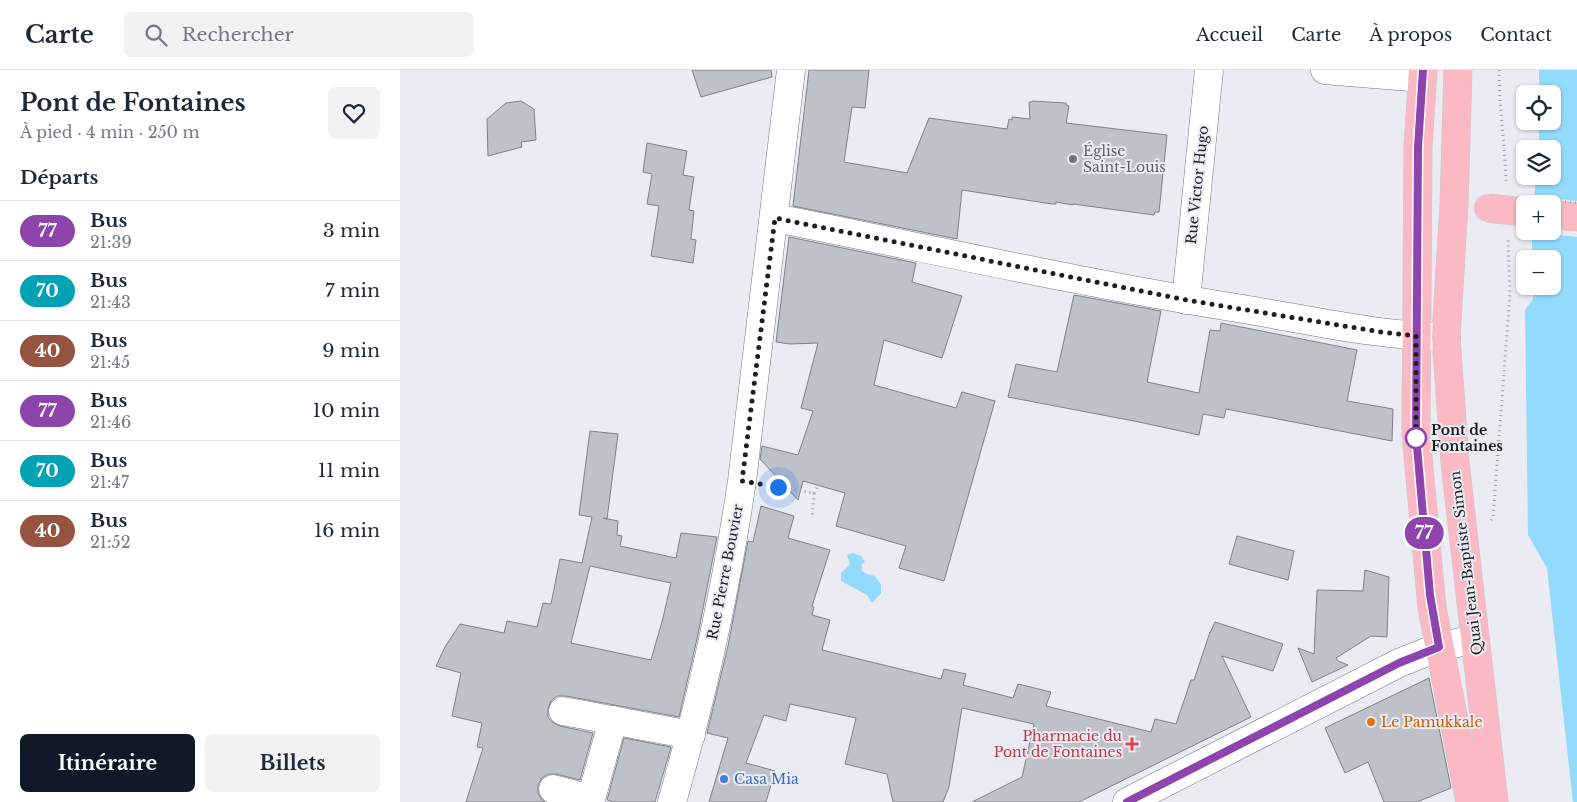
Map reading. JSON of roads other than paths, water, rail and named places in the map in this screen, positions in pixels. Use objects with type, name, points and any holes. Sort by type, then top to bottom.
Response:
[{"type":"main road","name":"Quai Jean-Baptiste Simon","points":[[1458,70],[1454,204],[1446,336],[1455,463],[1494,802]]},
{"type":"main road","points":[[1422,74],[1418,147],[1416,435],[1429,583],[1439,647],[1470,802]]},
{"type":"main road","points":[[1418,203],[1454,204],[1516,211]]},
{"type":"main road","points":[[1561,216],[1577,217]]},
{"type":"street","name":"Rue Pierre Bouvier","points":[[672,802],[691,735],[732,547],[775,218],[791,70]]},
{"type":"street","name":"Rue Victor Hugo","points":[[1186,300],[1209,70]]},
{"type":"street","points":[[1326,70],[1422,74]]},
{"type":"street","points":[[775,218],[1186,300],[1381,332],[1416,336],[1446,336]]},
{"type":"street","points":[[1128,802],[1399,663],[1439,647],[1475,639]]},
{"type":"street","points":[[563,712],[691,735]]},
{"type":"street","points":[[553,789],[591,799],[613,720]]},
{"type":"water","points":[[1539,70],[1577,70],[1577,802],[1573,802],[1547,568],[1528,535],[1525,310],[1533,299],[1533,295],[1561,295],[1561,250],[1532,250],[1532,240],[1561,240],[1561,195],[1535,195],[1535,185],[1561,185],[1561,140],[1539,140],[1539,130],[1561,130],[1561,85],[1539,85]]},
{"type":"water","points":[[853,553],[861,556],[865,562],[862,564],[862,571],[875,576],[881,585],[881,593],[872,603],[867,595],[841,581],[841,573],[850,564],[847,555]]},
{"type":"place","name":"Église Saint-Louis","points":[[1073,159]]},
{"type":"place","name":"Pont de Fontaines","points":[[1416,438]]},
{"type":"place","name":"Le Pamukkale","points":[[1371,722]]},
{"type":"place","name":"Pharmacie du Pont de Fontaines","points":[[1132,744]]},
{"type":"place","name":"Casa Mia","points":[[724,779]]}]
